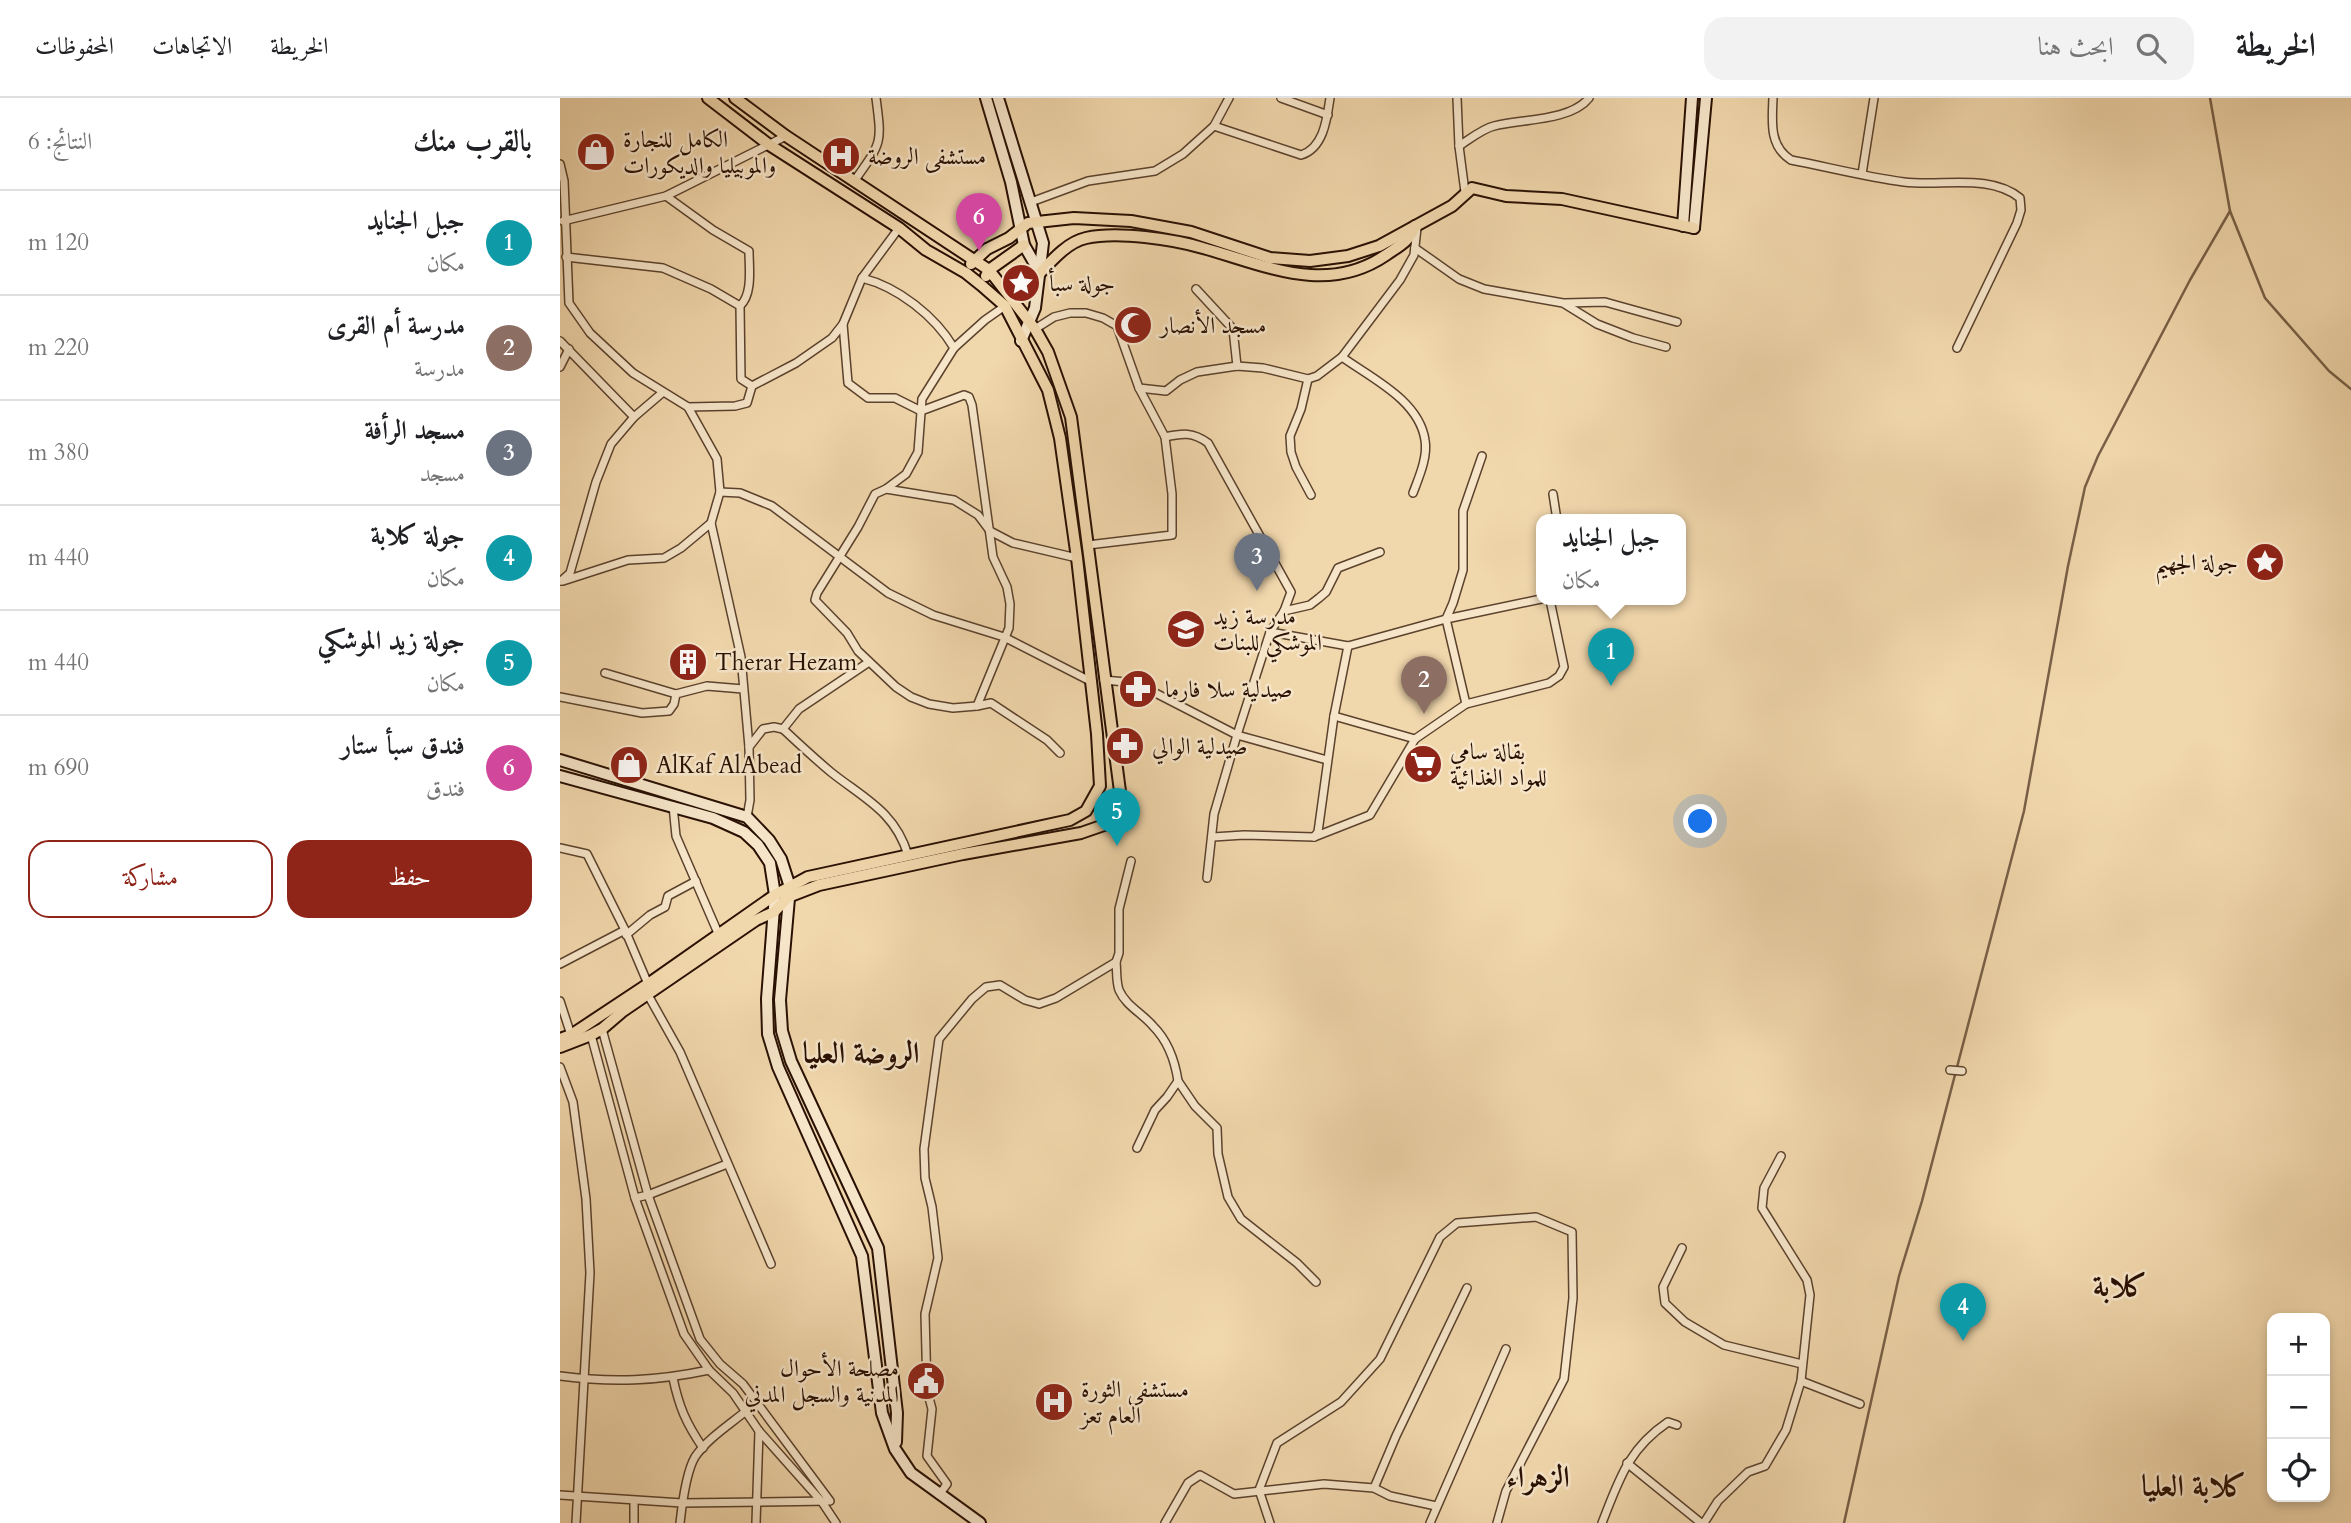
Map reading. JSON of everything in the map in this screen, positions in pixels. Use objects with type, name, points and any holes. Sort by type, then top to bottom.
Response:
[{"type":"main road","points":[[565,1037],[648,990],[756,920],[774,912],[789,892],[808,877],[1070,820],[1086,811],[1100,786],[1097,734],[1077,558],[1060,438],[1048,390],[1005,306],[966,273],[926,250],[899,228],[768,144],[708,98]]},
{"type":"main road","points":[[560,1047],[602,1029],[718,933],[775,895],[962,854],[1081,833],[1107,824],[1121,799],[1072,417],[1048,352],[1032,326],[989,270],[786,136],[735,98]]},
{"type":"main road","points":[[986,98],[1024,245],[1040,273]]},
{"type":"main road","points":[[998,98],[1043,243],[1032,326],[1021,341]]},
{"type":"main road","points":[[1688,227],[1692,98]]},
{"type":"main road","points":[[1688,227],[1706,98]]},
{"type":"main road","points":[[966,273],[973,260],[1021,228],[1036,221],[1074,218],[1131,221],[1191,232],[1270,258],[1310,261],[1348,256],[1379,246],[1452,206],[1472,188],[1506,196],[1562,199],[1688,227]]},
{"type":"main road","points":[[1040,273],[1059,253],[1085,238],[1136,236],[1199,247],[1277,271],[1315,276],[1353,272],[1380,259],[1408,240],[1417,225]]},
{"type":"main road","points":[[981,285],[989,270],[1024,245]]},
{"type":"main road","points":[[560,760],[747,817],[769,840],[781,859],[789,892],[780,1000],[782,1031],[791,1061],[878,1248],[897,1413],[895,1448]]},
{"type":"main road","points":[[560,776],[713,818],[744,832],[758,845],[770,863],[775,895],[767,999],[768,1034],[778,1067],[862,1256],[882,1413],[895,1448],[911,1473],[939,1496],[980,1523]]},
{"type":"street","points":[[855,180],[876,151],[881,134],[876,98]]},
{"type":"street","points":[[1031,202],[1088,181],[1155,171],[1184,155],[1214,126],[1229,98]]},
{"type":"street","points":[[1281,98],[1328,115]]},
{"type":"street","points":[[1214,126],[1301,155],[1317,145],[1328,115],[1330,98]]},
{"type":"street","points":[[1457,98],[1465,192]]},
{"type":"street","points":[[1459,146],[1490,127],[1571,112],[1583,106],[1589,98]]},
{"type":"street","points":[[1773,98],[1773,138],[1779,152],[1791,160],[1905,182],[1995,185],[2009,189],[2020,198],[2021,210],[2017,223],[1957,348]]},
{"type":"street","points":[[1862,174],[1874,98]]},
{"type":"street","points":[[562,222],[666,196],[786,136]]},
{"type":"street","points":[[560,164],[564,181],[562,222],[569,303],[590,333],[633,373],[688,407],[735,406],[747,403],[752,386],[796,363],[832,338],[843,324],[862,278],[899,228]]},
{"type":"street","points":[[666,196],[713,230],[749,251],[746,301],[740,306]]},
{"type":"street","points":[[1139,388],[1166,391],[1197,372],[1237,366],[1263,368],[1308,379],[1317,376],[1342,357],[1400,280],[1414,255],[1417,225]]},
{"type":"street","points":[[1415,248],[1460,279],[1484,289],[1563,303],[1605,302],[1676,322]]},
{"type":"street","points":[[566,257],[663,268],[740,306]]},
{"type":"street","points":[[862,278],[878,283],[913,304],[940,328],[954,348]]},
{"type":"street","points":[[1196,289],[1233,329],[1237,366]]},
{"type":"street","points":[[1563,303],[1597,324],[1665,347]]},
{"type":"street","points":[[740,306],[741,379],[752,386]]},
{"type":"street","points":[[1005,306],[954,348],[922,399],[918,452],[905,474],[875,494],[815,600],[847,633],[858,651],[896,688],[929,704],[953,708],[991,702],[1047,740],[1060,753]]},
{"type":"street","points":[[1032,326],[1070,313],[1086,313],[1117,326],[1139,388],[1166,437],[1172,494],[1172,535],[1088,545]]},
{"type":"street","points":[[843,324],[848,383],[868,398],[895,398],[922,411],[964,395],[969,397],[974,416],[993,557],[1007,587],[1010,604],[1009,628],[977,706]]},
{"type":"street","points":[[560,341],[634,417]]},
{"type":"street","points":[[560,367],[569,349]]},
{"type":"street","points":[[1342,357],[1400,398],[1416,418],[1425,440],[1423,466],[1413,493]]},
{"type":"street","points":[[1308,379],[1301,409],[1290,436],[1296,467],[1311,495]]},
{"type":"street","points":[[561,582],[570,573],[596,482],[611,444],[634,417],[662,393]]},
{"type":"street","points":[[688,407],[717,459],[720,492],[711,523],[741,657],[749,747],[750,800],[747,817]]},
{"type":"street","points":[[1166,437],[1186,433],[1198,436],[1208,443],[1292,592],[1284,611],[1269,632],[1237,735],[1214,814],[1207,878]]},
{"type":"street","points":[[1466,704],[1446,618],[1464,570],[1463,511],[1482,456]]},
{"type":"street","points":[[886,489],[954,500],[978,515],[990,531],[1013,543],[1077,558]]},
{"type":"street","points":[[720,492],[740,494],[772,506],[888,593],[933,615],[1004,637],[1090,681]]},
{"type":"street","points":[[1553,494],[1556,514]]},
{"type":"street","points":[[561,582],[628,560],[664,558],[681,548],[711,523]]},
{"type":"street","points":[[1284,611],[1310,606],[1326,592],[1338,568],[1380,552]]},
{"type":"street","points":[[1269,632],[1349,646],[1446,618],[1536,600]]},
{"type":"street","points":[[1213,837],[1314,837],[1370,815],[1415,739],[1466,704],[1549,683],[1559,676],[1564,667],[1551,605]]},
{"type":"street","points":[[1314,837],[1318,832],[1334,716],[1349,646]]},
{"type":"street","points":[[783,729],[799,709],[869,662]]},
{"type":"street","points":[[605,673],[676,694],[707,686],[743,689]]},
{"type":"street","points":[[1104,680],[1136,683],[1237,735],[1327,761]]},
{"type":"street","points":[[560,697],[642,713],[668,711],[674,704],[676,694]]},
{"type":"street","points":[[1334,716],[1415,739]]},
{"type":"street","points":[[749,747],[763,729],[783,729],[825,767],[877,805],[902,836],[908,855]]},
{"type":"street","points":[[673,806],[676,836],[718,933]]},
{"type":"street","points":[[560,848],[587,854],[626,932],[648,990],[680,1052],[771,1264]]},
{"type":"street","points":[[1131,861],[1119,909],[1119,953],[1116,962],[1120,991],[1128,1004],[1153,1025],[1161,1036],[1178,1081],[1195,1106],[1217,1128],[1218,1154],[1228,1197],[1241,1219],[1297,1263],[1316,1282]]},
{"type":"street","points":[[560,964],[626,932],[667,906],[668,896],[696,881]]},
{"type":"street","points":[[939,1496],[947,1484],[926,1456],[932,1409],[927,1390],[925,1314],[938,1258],[932,1207],[925,1178],[924,1149],[939,1039],[972,999],[986,987],[1000,985],[1025,1000],[1039,1004],[1056,998],[1116,962]]},
{"type":"street","points":[[560,1001],[565,1037]]},
{"type":"street","points":[[560,1495],[682,1503],[830,1501],[743,1384],[720,1364],[701,1339],[648,1195],[602,1029]]},
{"type":"street","points":[[591,1035],[635,1198],[684,1334],[709,1370],[733,1394],[759,1430],[822,1502],[836,1523]]},
{"type":"street","points":[[560,1067],[573,1102],[586,1199],[590,1273],[576,1523]]},
{"type":"street","points":[[1950,1070],[1962,1071]]},
{"type":"street","points":[[1137,1148],[1155,1110],[1178,1081]]},
{"type":"street","points":[[1627,1463],[1702,1523],[1718,1501],[1748,1472],[1765,1466],[1786,1430],[1801,1381],[1810,1295],[1807,1280],[1762,1208],[1764,1188],[1781,1156]]},
{"type":"street","points":[[635,1198],[727,1164]]},
{"type":"street","points":[[1269,1522],[1259,1490],[1277,1443],[1341,1402],[1380,1359],[1440,1237],[1457,1223],[1536,1217],[1572,1232],[1573,1298],[1564,1379],[1506,1491],[1497,1523]]},
{"type":"street","points":[[1682,1248],[1663,1287],[1665,1303],[1685,1322],[1724,1345],[1802,1364]]},
{"type":"street","points":[[1374,1488],[1467,1287]]},
{"type":"street","points":[[1430,1523],[1506,1349]]},
{"type":"street","points":[[560,1376],[625,1382],[673,1378],[709,1370]]},
{"type":"street","points":[[673,1378],[686,1424],[703,1448]]},
{"type":"street","points":[[1801,1381],[1860,1404]]},
{"type":"street","points":[[680,1523],[682,1503],[694,1459],[746,1411]]},
{"type":"street","points":[[1602,1523],[1627,1463],[1649,1435],[1668,1422],[1677,1425]]},
{"type":"street","points":[[756,1523],[759,1430]]},
{"type":"street","points":[[1165,1523],[1188,1483],[1200,1475],[1234,1494],[1324,1484],[1374,1488],[1390,1496],[1436,1506]]},
{"type":"street","points":[[634,1501],[634,1523]]},
{"type":"waterway","points":[[2210,98],[2230,211],[2265,298],[2329,371],[2351,389]]},
{"type":"waterway","points":[[1844,1523],[1899,1276],[1922,1201],[2024,811],[2085,487],[2098,456],[2190,280],[2230,211]]},
{"type":"place","name":"الكامل للنجارة والموبيليا والديكورات","points":[[596,152]]},
{"type":"place","name":"مستشفى الروضة","points":[[841,156]]},
{"type":"place","name":"فندق سبأ ستار","points":[[979,251]]},
{"type":"place","name":"جولة سبأ","points":[[1021,283]]},
{"type":"place","name":"مسجد الأنصار","points":[[1133,325]]},
{"type":"place","name":"جولة الجهيم","points":[[2265,562]]},
{"type":"place","name":"مسجد الرأفة","points":[[1257,591]]},
{"type":"place","name":"مدرسة زيد الموشكي للبنات","points":[[1186,629]]},
{"type":"place","name":"Therar Hezam","points":[[688,662]]},
{"type":"place","name":"جبل الجنايد","points":[[1611,686]]},
{"type":"place","name":"صيدلية سلا فارما","points":[[1138,689]]},
{"type":"place","name":"مدرسة أم القرى","points":[[1424,714]]},
{"type":"place","name":"صيدلية الوالي","points":[[1125,746]]},
{"type":"place","name":"بقالة سامي للمواد الغذائية","points":[[1423,764]]},
{"type":"place","name":"AlKaf AlAbead","points":[[629,765]]},
{"type":"place","name":"جولة زيد الموشكي","points":[[1117,846]]},
{"type":"place","name":"جولة كلابة","points":[[1963,1341]]},
{"type":"place","name":"مصلحة الأحوال المدنية والسجل المدني","points":[[926,1381]]},
{"type":"place","name":"مستشفى الثورة العام تعز","points":[[1054,1402]]},
{"type":"district","name":"الروضة العليا","points":[[861,1053]]},
{"type":"district","name":"كلابة","points":[[2120,1286]]},
{"type":"district","name":"الزهراء","points":[[1538,1477]]},
{"type":"district","name":"كلابة العليا","points":[[2194,1486]]}]
